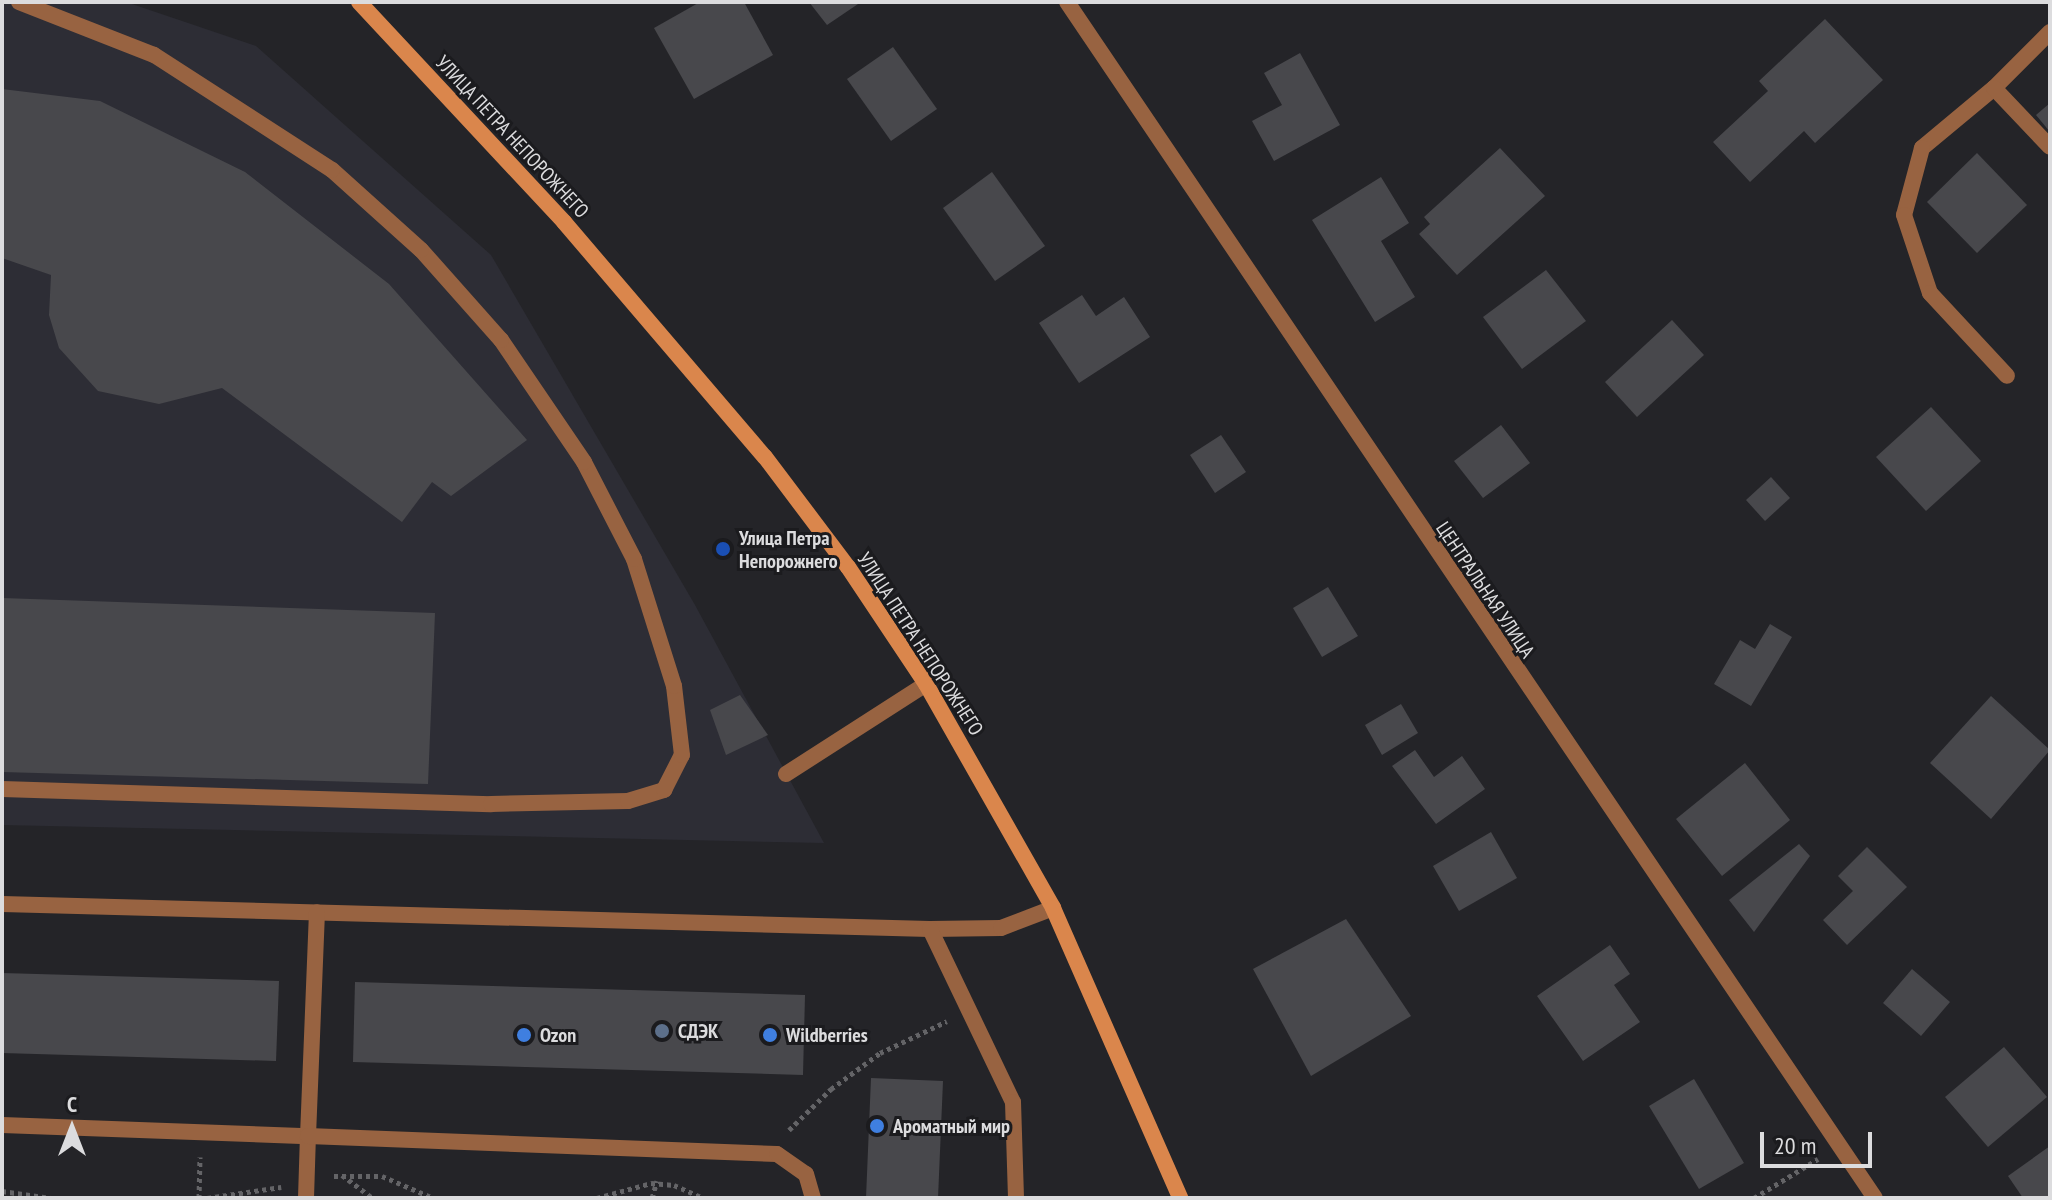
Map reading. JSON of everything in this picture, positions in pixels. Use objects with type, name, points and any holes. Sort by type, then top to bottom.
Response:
[{"type":"street","points":[[2,789],[491,804],[628,801],[664,790],[682,755],[674,686],[634,559],[584,462],[501,340],[421,250],[332,170],[154,55],[19,2]]},
{"type":"street","name":"УЛИЦА ПЕТРА НЕПОРОЖНЕГО","points":[[359,2],[564,222],[765,457],[926,684],[1053,908],[1180,1198]]},
{"type":"street","name":"ЦЕНТРАЛЬНАЯ УЛИЦА","points":[[1067,2],[1875,1198]]},
{"type":"street","points":[[2007,376],[1930,293],[1904,215],[1922,148],[1994,88],[2050,32]]},
{"type":"street","points":[[1994,88],[2050,147]]},
{"type":"street","points":[[786,774],[926,684]]},
{"type":"street","points":[[2,904],[930,929],[1001,928],[1053,908]]},
{"type":"street","points":[[306,1190],[317,912]]},
{"type":"street","points":[[930,929],[1013,1102],[1016,1198]]},
{"type":"street","points":[[2,1125],[771,1153],[794,1161],[806,1174],[813,1198]]},
{"type":"path","points":[[771,1153],[831,1089],[880,1053],[971,1012]]},
{"type":"path","points":[[199,1198],[201,1132]]},
{"type":"path","points":[[1754,1198],[1840,1146]]},
{"type":"path","points":[[373,1198],[341,1174],[382,1176],[433,1198]]},
{"type":"path","points":[[597,1198],[621,1187],[651,1183],[674,1185],[703,1198]]},
{"type":"path","points":[[207,1198],[306,1190]]},
{"type":"path","points":[[2,1191],[50,1198]]},
{"type":"shaded area","points":[[2,2],[126,2],[256,46],[491,255],[695,605],[824,843],[2,825]]},
{"type":"building","points":[[700,2],[744,2],[773,55],[694,99],[654,28]]},
{"type":"building","points":[[809,2],[861,2],[827,25]]},
{"type":"building","points":[[1825,19],[1883,80],[1815,143],[1804,131],[1750,182],[1713,142],[1768,91],[1759,81]]},
{"type":"building","points":[[893,47],[937,109],[891,141],[847,79]]},
{"type":"building","points":[[1300,53],[1340,125],[1274,161],[1252,121],[1282,105],[1264,73]]},
{"type":"building","points":[[2,89],[100,101],[245,172],[389,284],[527,440],[451,496],[432,482],[402,522],[222,388],[159,404],[98,391],[59,348],[49,315],[51,275],[2,258]]},
{"type":"building","points":[[2050,103],[2050,132],[2036,115]]},
{"type":"building","points":[[1500,148],[1545,196],[1457,275],[1419,234],[1430,224],[1424,217]]},
{"type":"building","points":[[1977,153],[2027,205],[1977,253],[1927,202]]},
{"type":"building","points":[[992,172],[1045,246],[995,281],[943,208]]},
{"type":"building","points":[[1381,177],[1409,223],[1381,241],[1415,297],[1375,322],[1312,220]]},
{"type":"building","points":[[1546,270],[1586,321],[1522,369],[1483,317]]},
{"type":"building","points":[[1082,295],[1096,316],[1124,297],[1150,337],[1079,383],[1039,323]]},
{"type":"building","points":[[1672,320],[1704,355],[1637,417],[1605,382]]},
{"type":"building","points":[[1931,407],[1981,461],[1926,511],[1876,457]]},
{"type":"building","points":[[1501,425],[1530,463],[1483,498],[1454,461]]},
{"type":"building","points":[[1221,435],[1246,472],[1215,493],[1190,455]]},
{"type":"building","points":[[1771,477],[1790,498],[1765,521],[1746,500]]},
{"type":"building","points":[[1328,587],[1358,636],[1322,657],[1293,608]]},
{"type":"building","points":[[2,598],[435,613],[428,784],[2,772]]},
{"type":"building","points":[[1770,624],[1792,637],[1751,706],[1714,684],[1740,640],[1755,649]]},
{"type":"building","points":[[740,695],[768,735],[726,755],[710,710]]},
{"type":"building","points":[[1991,696],[2050,750],[1991,819],[1930,763]]},
{"type":"building","points":[[1401,704],[1418,733],[1382,755],[1365,725]]},
{"type":"building","points":[[1415,750],[1434,777],[1462,756],[1485,789],[1436,824],[1392,766]]},
{"type":"building","points":[[1745,763],[1790,820],[1722,876],[1676,819]]},
{"type":"building","points":[[1491,832],[1517,878],[1459,911],[1433,866]]},
{"type":"building","points":[[1799,844],[1810,856],[1754,932],[1729,900]]},
{"type":"building","points":[[1867,847],[1907,887],[1847,945],[1823,920],[1853,891],[1838,876]]},
{"type":"building","points":[[1346,919],[1411,1016],[1311,1076],[1253,969]]},
{"type":"building","points":[[1610,945],[1630,974],[1614,985],[1640,1022],[1583,1061],[1537,996]]},
{"type":"building","points":[[1912,969],[1950,1002],[1921,1036],[1883,1003]]},
{"type":"building","points":[[2,973],[279,981],[276,1061],[2,1053]]},
{"type":"building","points":[[355,982],[805,995],[803,1075],[353,1062]]},
{"type":"building","points":[[2004,1047],[2047,1097],[1988,1147],[1945,1097]]},
{"type":"building","points":[[871,1078],[943,1081],[938,1198],[866,1198]]},
{"type":"building","points":[[1694,1079],[1744,1163],[1699,1189],[1649,1106]]},
{"type":"building","points":[[2050,1146],[2050,1198],[2023,1198],[2008,1176]]},
{"type":"place","name":"Улица Петра Непорожнего","points":[[723,549]]},
{"type":"place","name":"СДЭК","points":[[662,1031]]},
{"type":"place","name":"Ozon","points":[[524,1035]]},
{"type":"place","name":"Wildberries","points":[[770,1035]]},
{"type":"place","name":"Ароматный мир","points":[[877,1126]]}]
